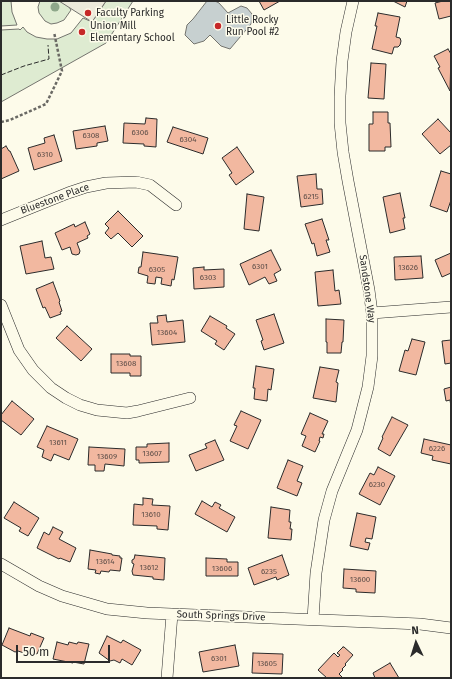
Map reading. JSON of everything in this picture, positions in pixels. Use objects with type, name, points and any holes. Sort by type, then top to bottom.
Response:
[{"type":"street","name":"Sandstone Way","points":[[313,619],[316,572],[324,520],[332,491],[357,430],[368,388],[372,356],[372,313],[369,290],[344,160],[340,123],[342,61],[346,32],[353,1]]},
{"type":"street","name":"Bluestone Place","points":[[1,220],[68,193],[86,187],[106,183],[136,182],[150,185],[176,204]]},
{"type":"street","points":[[1,305],[19,350],[33,370],[51,388],[80,405],[97,410],[127,413],[138,412],[190,398]]},
{"type":"street","points":[[372,313],[451,307]]},
{"type":"street","name":"South Springs Drive","points":[[1,564],[15,574],[62,596],[106,609],[172,614],[420,624],[451,628]]},
{"type":"street","points":[[167,678],[172,614]]},
{"type":"path","points":[[1,122],[10,120],[46,104],[62,71],[54,32]]},
{"type":"green space","points":[[1,1],[11,1],[12,12],[17,25],[1,26]]},
{"type":"green space","points":[[40,1],[65,1],[71,10],[64,20],[51,24],[45,21],[39,13],[38,7]]},
{"type":"green space","points":[[106,1],[133,1],[106,43],[1,102],[1,30],[20,30],[23,27],[27,32],[36,37],[57,39],[71,33],[83,18],[92,22]]},
{"type":"shaded area","name":"Faculty Parking","points":[[59,1],[106,1],[92,22]]},
{"type":"shaded area","name":"Little Rocky Run Pool #2","points":[[207,1],[215,1],[219,3],[228,13],[241,6],[247,8],[252,14],[251,24],[230,49],[221,46],[210,35],[204,41],[194,44],[185,35],[187,25]]},
{"type":"building","points":[[259,1],[280,1],[264,10]]},
{"type":"building","points":[[393,1],[407,1],[405,7]]},
{"type":"building","points":[[451,1],[451,16],[439,19],[435,3]]},
{"type":"building","points":[[378,13],[400,17],[396,37],[400,38],[401,41],[398,47],[394,47],[392,54],[372,49]]},
{"type":"building","points":[[448,49],[451,54],[450,91],[438,68],[440,67],[434,56]]},
{"type":"building","points":[[371,63],[386,64],[384,99],[368,98]]},
{"type":"building","points":[[373,112],[388,112],[391,147],[385,147],[385,151],[369,151],[369,124],[373,124]]},
{"type":"building","points":[[146,118],[157,119],[156,147],[144,146],[144,144],[123,143],[124,123],[145,124]]},
{"type":"building","points":[[438,119],[451,133],[451,145],[440,154],[422,134]]},
{"type":"building","points":[[105,126],[108,141],[97,143],[97,146],[76,149],[73,131]]},
{"type":"building","points":[[173,127],[208,138],[203,154],[167,142]]},
{"type":"building","points":[[54,135],[62,161],[34,170],[28,148],[45,143],[44,138]]},
{"type":"building","points":[[6,146],[10,151],[19,171],[1,179],[1,149]]},
{"type":"building","points":[[237,147],[254,172],[236,185],[229,175],[232,173],[222,158]]},
{"type":"building","points":[[441,171],[451,174],[451,200],[447,212],[430,206]]},
{"type":"building","points":[[316,174],[317,189],[322,189],[323,204],[301,207],[297,176]]},
{"type":"building","points":[[400,193],[405,218],[403,218],[405,229],[390,233],[383,197]]},
{"type":"building","points":[[247,194],[264,197],[259,231],[244,229]]},
{"type":"building","points":[[118,211],[143,236],[132,247],[118,233],[111,239],[105,233],[109,228],[105,224]]},
{"type":"building","points":[[322,219],[329,240],[326,240],[330,252],[317,256],[314,243],[312,244],[305,224]]},
{"type":"building","points":[[85,222],[90,234],[87,236],[88,238],[77,243],[80,251],[79,254],[72,254],[70,247],[62,250],[55,233],[74,224],[75,227]]},
{"type":"building","points":[[42,241],[45,258],[51,257],[54,269],[26,274],[20,246]]},
{"type":"building","points":[[271,250],[281,270],[274,274],[277,281],[269,284],[265,277],[249,285],[240,264]]},
{"type":"building","points":[[143,252],[178,257],[174,280],[172,279],[171,286],[161,284],[162,278],[156,277],[155,284],[147,283],[148,276],[138,273],[139,267],[141,267]]},
{"type":"building","points":[[451,253],[451,273],[442,277],[435,260]]},
{"type":"building","points":[[421,256],[423,278],[395,280],[394,257]]},
{"type":"building","points":[[204,267],[204,270],[224,269],[224,287],[194,289],[193,268]]},
{"type":"building","points":[[333,270],[335,291],[339,290],[341,304],[318,306],[315,272]]},
{"type":"building","points":[[53,282],[62,311],[60,312],[61,314],[50,318],[45,307],[43,308],[36,289]]},
{"type":"building","points":[[274,314],[284,343],[264,350],[261,341],[263,340],[256,320]]},
{"type":"building","points":[[166,315],[167,322],[183,320],[185,342],[152,345],[150,323],[158,323],[157,316]]},
{"type":"building","points":[[210,316],[227,326],[226,328],[235,334],[224,350],[215,344],[217,341],[201,331]]},
{"type":"building","points":[[326,319],[344,320],[341,353],[327,353]]},
{"type":"building","points":[[67,326],[92,349],[81,361],[56,338]]},
{"type":"building","points":[[412,339],[425,342],[416,375],[399,371],[405,350],[408,351]]},
{"type":"building","points":[[451,340],[451,363],[445,364],[442,341]]},
{"type":"building","points":[[111,354],[130,354],[130,356],[141,356],[141,376],[130,376],[130,373],[111,373]]},
{"type":"building","points":[[256,366],[274,369],[271,390],[268,389],[267,401],[254,399],[255,388],[253,388]]},
{"type":"building","points":[[320,367],[339,370],[336,382],[338,383],[336,402],[313,398]]},
{"type":"building","points":[[451,387],[451,407],[450,400],[446,401],[444,389]]},
{"type":"building","points":[[12,401],[34,419],[21,435],[1,420],[1,415]]},
{"type":"building","points":[[241,411],[261,420],[248,449],[230,441],[237,426],[234,425]]},
{"type":"building","points":[[310,413],[328,421],[322,434],[324,434],[323,438],[320,437],[320,441],[315,452],[302,446],[306,436],[301,434]]},
{"type":"building","points":[[392,417],[408,425],[390,456],[378,449]]},
{"type":"building","points":[[47,426],[78,439],[69,460],[54,454],[51,461],[42,457],[44,450],[37,447]]},
{"type":"building","points":[[424,439],[451,445],[451,464],[432,460],[433,456],[421,453]]},
{"type":"building","points":[[215,440],[224,460],[196,471],[189,455],[207,448],[205,444]]},
{"type":"building","points":[[169,443],[169,462],[139,463],[139,460],[136,460],[136,447],[147,447],[147,444]]},
{"type":"building","points":[[89,447],[125,449],[124,466],[105,464],[104,471],[95,471],[95,465],[88,465]]},
{"type":"building","points":[[288,460],[303,466],[297,481],[302,483],[297,496],[277,488]]},
{"type":"building","points":[[378,467],[395,476],[380,505],[359,494],[370,473],[374,475]]},
{"type":"building","points":[[143,498],[153,499],[152,505],[170,506],[168,530],[157,529],[157,526],[133,525],[134,504],[143,505]]},
{"type":"building","points":[[202,501],[212,507],[215,502],[221,505],[219,508],[235,517],[227,532],[195,514]]},
{"type":"building","points":[[14,502],[39,518],[28,536],[19,531],[21,528],[4,518]]},
{"type":"building","points":[[271,507],[290,510],[289,522],[291,522],[290,529],[292,529],[291,540],[268,538]]},
{"type":"building","points":[[357,513],[376,517],[372,539],[366,538],[365,542],[370,543],[368,550],[350,546]]},
{"type":"building","points":[[53,527],[63,532],[59,539],[76,548],[70,562],[60,558],[59,559],[37,548],[44,532],[49,535]]},
{"type":"building","points":[[90,550],[120,556],[120,558],[122,558],[120,571],[101,571],[100,574],[95,573],[96,570],[88,569]]},
{"type":"building","points":[[135,555],[165,558],[164,580],[153,579],[153,577],[133,575],[132,571],[134,564],[132,563],[132,560],[134,559]]},
{"type":"building","points":[[282,555],[289,575],[277,580],[276,577],[254,585],[248,568]]},
{"type":"building","points":[[206,558],[227,559],[227,562],[238,562],[238,576],[206,576]]},
{"type":"building","points":[[344,569],[376,571],[375,593],[356,592],[356,589],[343,588]]},
{"type":"building","points":[[9,628],[30,636],[31,633],[44,638],[37,654],[26,649],[24,653],[18,651],[15,652],[2,645]]},
{"type":"building","points":[[107,636],[121,643],[123,640],[141,650],[132,665],[122,659],[120,663],[114,660],[110,661],[99,653]]},
{"type":"building","points":[[57,642],[68,645],[69,642],[89,644],[84,664],[53,659]]},
{"type":"building","points":[[235,645],[239,666],[203,672],[199,652]]},
{"type":"building","points":[[343,647],[353,655],[339,674],[343,678],[327,678],[318,670],[334,653],[338,657],[340,655],[337,653]]},
{"type":"building","points":[[253,653],[283,654],[282,674],[252,673]]},
{"type":"building","points":[[390,663],[399,678],[375,678],[373,673]]},
{"type":"fence","points":[[1,75],[24,66],[49,59],[48,45]]},
{"type":"place","name":"Faculty Parking","points":[[88,13]]},
{"type":"place","name":"Little Rocky Run Pool #2","points":[[218,26]]},
{"type":"place","name":"Union Mill Elementary School","points":[[82,32]]}]
